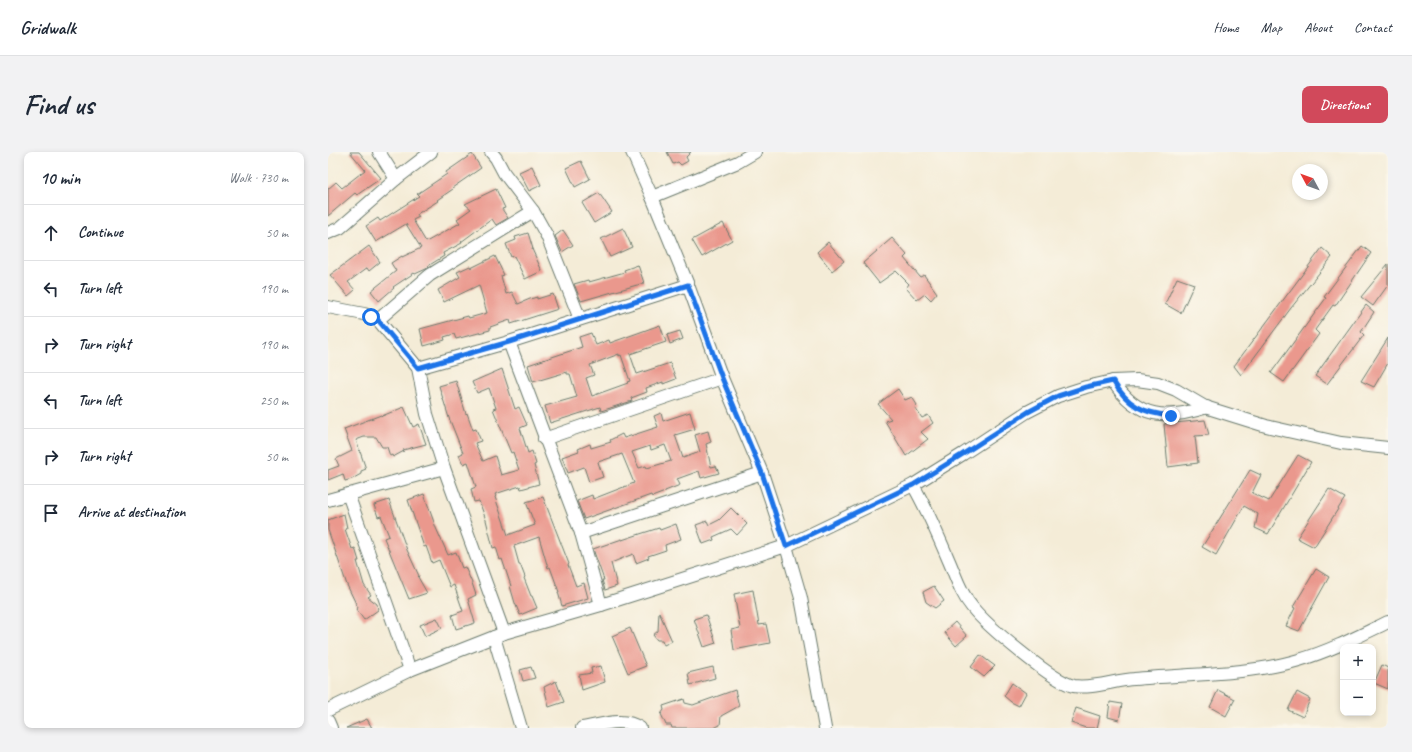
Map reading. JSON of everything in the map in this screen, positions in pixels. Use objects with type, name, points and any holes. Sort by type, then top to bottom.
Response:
[{"type":"street","points":[[379,152],[396,179]]},
{"type":"street","points":[[328,233],[340,228],[396,179],[431,152]]},
{"type":"street","points":[[491,152],[504,173],[533,211],[547,236],[580,319]]},
{"type":"street","points":[[632,152],[688,285],[722,378],[762,473],[801,598],[825,728]]},
{"type":"street","points":[[652,197],[738,162],[755,152]]},
{"type":"street","points":[[378,320],[430,276],[533,211]]},
{"type":"street","points":[[418,368],[509,342],[688,285]]},
{"type":"street","points":[[328,307],[364,314],[378,320],[418,368],[427,414],[499,635],[521,728]]},
{"type":"street","points":[[509,342],[544,439],[581,533],[601,605]]},
{"type":"street","points":[[544,439],[722,378]]},
{"type":"street","points":[[328,710],[410,670],[499,635],[601,605],[786,546],[913,485],[1028,412],[1058,396],[1086,387],[1113,381],[1137,380],[1158,383],[1176,390],[1207,407],[1266,426],[1341,443],[1388,448]]},
{"type":"street","points":[[1113,381],[1125,398],[1137,407],[1153,414],[1171,416],[1207,407]]},
{"type":"street","points":[[328,500],[444,468]]},
{"type":"street","points":[[581,533],[762,473]]},
{"type":"street","points":[[913,485],[926,507],[960,588],[972,607],[998,633],[1041,667],[1064,683],[1074,686],[1084,687],[1132,679],[1262,668],[1299,660],[1331,648],[1388,622]]},
{"type":"street","points":[[348,494],[410,670]]},
{"type":"street","points":[[328,721],[331,728]]},
{"type":"street","points":[[582,728],[619,721],[628,722],[640,728]]},
{"type":"building","points":[[350,152],[359,152],[381,178],[357,195],[355,193],[328,216],[328,189],[336,182],[342,188],[365,170]]},
{"type":"building","points":[[667,152],[691,152],[686,157],[688,161],[681,165],[678,162],[673,164]]},
{"type":"building","points":[[472,154],[481,168],[452,188],[453,189],[437,200],[438,201],[417,214],[419,217],[413,220],[426,242],[460,223],[457,219],[471,209],[465,204],[496,189],[505,208],[502,209],[508,218],[496,225],[492,219],[461,242],[462,243],[443,253],[444,256],[428,266],[429,267],[415,274],[414,273],[393,287],[394,288],[379,301],[371,291],[396,271],[391,263],[402,256],[421,248],[406,224],[376,242],[366,226],[378,218],[380,221],[419,196],[417,194],[447,174],[446,172]]},
{"type":"building","points":[[581,161],[590,179],[575,187],[566,168]]},
{"type":"building","points":[[532,166],[541,185],[529,191],[519,172]]},
{"type":"building","points":[[599,193],[612,212],[594,223],[582,203]]},
{"type":"building","points":[[723,223],[732,240],[702,257],[692,240]]},
{"type":"building","points":[[623,228],[632,247],[610,257],[601,239]]},
{"type":"building","points":[[563,230],[573,245],[562,252],[555,236]]},
{"type":"building","points":[[528,233],[532,249],[542,271],[525,279],[514,256],[511,257],[506,244],[516,240],[515,237]]},
{"type":"building","points":[[892,238],[907,255],[904,258],[920,277],[924,275],[937,293],[931,300],[925,294],[917,300],[906,288],[909,284],[896,271],[879,283],[863,263]]},
{"type":"building","points":[[828,242],[844,261],[832,271],[817,252]]},
{"type":"building","points":[[369,246],[380,262],[369,271],[367,268],[348,282],[355,290],[348,296],[330,275]]},
{"type":"building","points":[[1362,246],[1371,253],[1335,306],[1333,305],[1315,330],[1319,334],[1284,382],[1271,373]]},
{"type":"building","points":[[1322,248],[1332,257],[1291,308],[1241,375],[1234,366]]},
{"type":"building","points":[[495,256],[504,275],[501,276],[506,294],[512,292],[518,304],[537,297],[537,299],[553,294],[558,309],[511,324],[510,320],[490,327],[490,330],[456,339],[454,334],[444,337],[445,340],[424,346],[420,329],[468,316],[469,318],[487,313],[479,285],[444,302],[438,290],[460,277],[457,272],[470,266],[471,268]]},
{"type":"building","points":[[1388,264],[1388,285],[1373,306],[1361,297]]},
{"type":"building","points":[[638,265],[644,283],[581,301],[574,284],[588,280],[589,282],[625,272],[624,270]]},
{"type":"building","points":[[1177,278],[1194,284],[1181,313],[1165,304]]},
{"type":"building","points":[[1366,305],[1374,312],[1361,332],[1364,335],[1327,384],[1315,376]]},
{"type":"building","points":[[660,325],[666,342],[630,354],[637,374],[670,363],[676,379],[646,388],[647,392],[631,398],[632,401],[601,411],[600,407],[550,423],[545,406],[577,397],[570,374],[567,374],[567,372],[533,382],[528,365],[582,347],[579,337],[591,333],[596,345],[609,340],[610,343]],"holes":[[[619,354],[619,356],[621,355],[630,381],[592,396],[586,378],[594,375],[590,365]]]},
{"type":"building","points":[[680,331],[683,339],[670,344],[667,335]]},
{"type":"building","points":[[1388,338],[1388,363],[1374,387],[1361,381]]},
{"type":"building","points":[[502,369],[515,409],[519,407],[527,425],[520,428],[528,453],[532,451],[536,464],[534,465],[539,484],[521,489],[520,486],[495,494],[508,535],[535,525],[526,502],[543,497],[576,586],[584,583],[588,598],[562,606],[559,592],[550,567],[548,568],[539,537],[514,546],[519,564],[525,577],[524,578],[537,608],[520,615],[502,559],[500,560],[496,547],[493,548],[486,520],[479,501],[474,502],[471,489],[476,487],[468,462],[463,464],[459,455],[463,453],[449,418],[439,386],[456,381],[466,414],[467,413],[473,430],[476,429],[481,441],[475,443],[483,461],[495,456],[501,475],[519,470],[513,452],[511,453],[493,409],[496,408],[489,388],[477,393],[472,382]]},
{"type":"building","points":[[898,389],[905,400],[912,397],[917,405],[915,408],[922,418],[928,415],[933,423],[921,432],[928,439],[906,456],[885,421],[891,419],[878,404]]},
{"type":"building","points":[[404,407],[413,427],[419,424],[426,444],[403,450],[404,451],[393,457],[392,455],[390,456],[387,447],[382,447],[376,437],[364,437],[356,440],[366,469],[361,471],[361,474],[352,479],[345,481],[343,474],[328,480],[328,470],[339,466],[336,459],[352,451],[344,429]]},
{"type":"building","points":[[690,412],[695,429],[675,435],[683,458],[700,452],[695,435],[708,431],[711,442],[706,444],[711,467],[716,466],[719,473],[701,478],[699,471],[677,479],[680,485],[665,492],[652,497],[651,495],[584,519],[577,501],[592,495],[593,499],[634,483],[622,454],[598,462],[603,477],[589,482],[584,467],[568,473],[562,457],[579,451],[578,449],[590,444],[591,448],[611,442],[610,440],[622,434],[624,438],[658,427],[654,416],[661,413],[663,421]],"holes":[[[665,445],[671,461],[647,468],[646,466],[639,468],[632,452],[650,446],[651,450]]]},
{"type":"building","points":[[1205,420],[1209,435],[1195,436],[1198,463],[1168,467],[1164,424]]},
{"type":"building","points":[[1298,455],[1311,462],[1268,534],[1255,528],[1258,514],[1244,506],[1216,555],[1202,547],[1250,470],[1261,475],[1252,493],[1269,501]]},
{"type":"building","points":[[1329,489],[1345,498],[1314,547],[1297,538]]},
{"type":"building","points":[[424,494],[436,528],[448,555],[456,552],[462,568],[465,567],[476,595],[468,599],[475,623],[456,629],[452,615],[463,611],[454,585],[450,587],[439,560],[432,563],[426,546],[424,547],[408,500]]},
{"type":"building","points":[[389,500],[407,550],[419,576],[418,577],[427,593],[409,599],[384,538],[389,536],[381,516],[378,517],[374,505]]},
{"type":"building","points":[[731,508],[747,524],[737,535],[731,529],[713,537],[714,540],[703,544],[696,525],[707,521],[709,525],[719,520]]},
{"type":"building","points":[[344,514],[347,528],[345,529],[352,549],[355,548],[364,585],[371,595],[368,597],[377,604],[378,610],[364,620],[356,609],[358,608],[347,585],[328,530],[328,520]]},
{"type":"building","points":[[676,524],[681,539],[665,545],[666,550],[648,556],[649,558],[636,563],[633,554],[611,563],[617,586],[605,590],[602,580],[604,580],[593,549],[622,539],[659,528],[660,530]]},
{"type":"building","points":[[1316,569],[1329,577],[1299,631],[1286,626],[1295,608],[1293,607]]},
{"type":"building","points":[[934,586],[944,601],[935,608],[926,602],[923,592]]},
{"type":"building","points":[[753,590],[759,625],[766,624],[770,643],[734,650],[731,630],[740,628],[734,594]]},
{"type":"building","points":[[659,612],[672,641],[664,645],[662,640],[657,640],[653,635],[658,631]]},
{"type":"building","points":[[706,615],[716,643],[704,647],[694,619]]},
{"type":"building","points":[[437,618],[442,628],[425,636],[420,625]]},
{"type":"building","points":[[955,622],[967,636],[956,646],[944,632]]},
{"type":"building","points":[[630,628],[646,666],[628,673],[612,636]]},
{"type":"building","points":[[980,655],[995,666],[984,677],[971,667]]},
{"type":"building","points":[[1382,665],[1388,668],[1388,689],[1376,684],[1376,678]]},
{"type":"building","points":[[601,666],[605,682],[582,690],[579,675],[592,673],[591,668]]},
{"type":"building","points":[[531,667],[535,678],[523,681],[520,670]]},
{"type":"building","points":[[713,667],[715,678],[690,685],[688,673]]},
{"type":"building","points":[[556,681],[564,702],[549,707],[544,687]]},
{"type":"building","points":[[1012,683],[1026,693],[1019,706],[1004,696]]},
{"type":"building","points":[[735,690],[739,706],[721,716],[720,725],[714,728],[672,728],[671,725],[666,725],[661,714],[664,710],[663,706],[684,699],[685,703],[693,705]]},
{"type":"building","points":[[1218,690],[1235,699],[1226,716],[1210,707]]},
{"type":"building","points":[[1297,692],[1310,699],[1303,717],[1288,710]]},
{"type":"building","points":[[1110,702],[1122,704],[1119,720],[1108,717]]},
{"type":"building","points":[[1076,708],[1100,716],[1097,728],[1086,728],[1071,723]]},
{"type":"building","points":[[367,719],[372,728],[346,728]]},
{"type":"route","points":[[371,317],[378,320],[418,368],[509,342],[688,285],[722,378],[762,473],[786,546],[913,485],[1028,412],[1058,396],[1086,387],[1113,381],[1125,398],[1137,407],[1153,414],[1171,416]]}]
